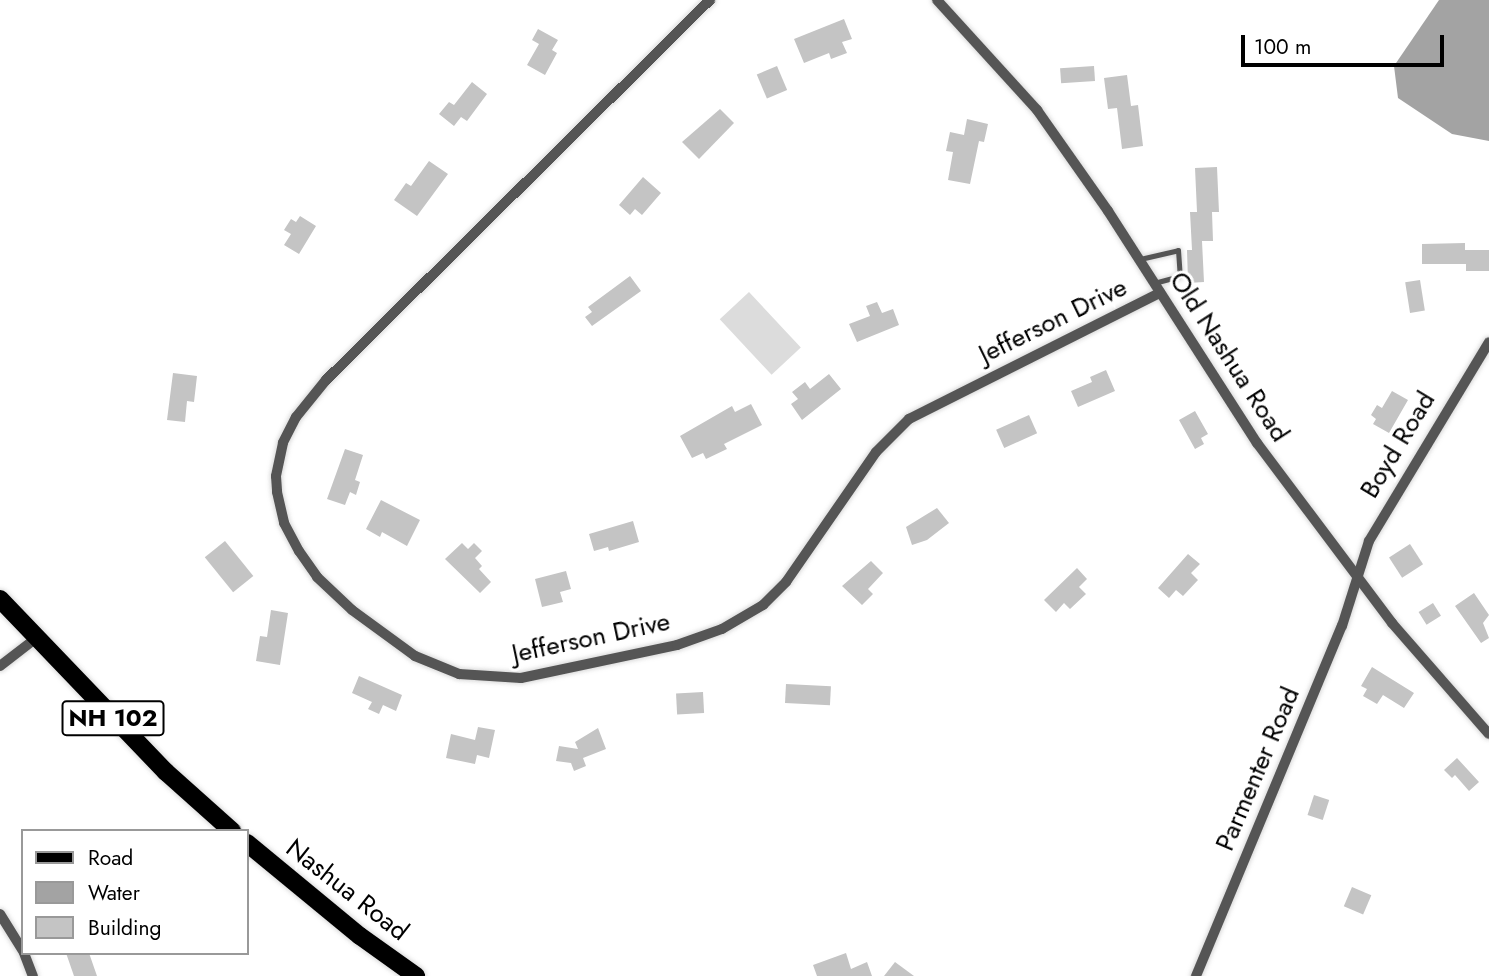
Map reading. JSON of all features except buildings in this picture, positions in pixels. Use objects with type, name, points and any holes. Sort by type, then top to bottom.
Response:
[{"type":"main road","name":"NH 102","points":[[0,599],[35,639],[166,772],[230,829]]},
{"type":"main road","name":"Nashua Road","points":[[248,844],[406,973]]},
{"type":"street","name":"Jefferson Drive","points":[[710,0],[326,380],[296,417],[283,445],[276,475],[277,492],[284,523],[299,551],[317,577],[352,610],[415,656],[459,674],[521,678],[677,645],[722,629],[756,610],[786,582],[876,452],[909,419],[1160,293]]},
{"type":"street","name":"Old Nashua Road","points":[[937,0],[1037,110],[1154,283],[1256,443],[1412,647],[1489,734]]},
{"type":"street","name":"Boyd Road","points":[[1357,578],[1376,527],[1489,342]]},
{"type":"street","name":"Parmenter Road","points":[[1196,976],[1342,626],[1357,578]]},
{"type":"street","points":[[0,666],[35,639]]},
{"type":"street","points":[[0,914],[21,949]]},
{"type":"street","points":[[24,955],[33,976]]},
{"type":"lane","points":[[1138,259],[1178,250],[1180,276],[1154,283]]},
{"type":"shaded area","points":[[749,292],[801,348],[772,375],[720,319]]},
{"type":"water","points":[[1439,0],[1489,0],[1489,141],[1452,134],[1398,98],[1394,66]]}]
